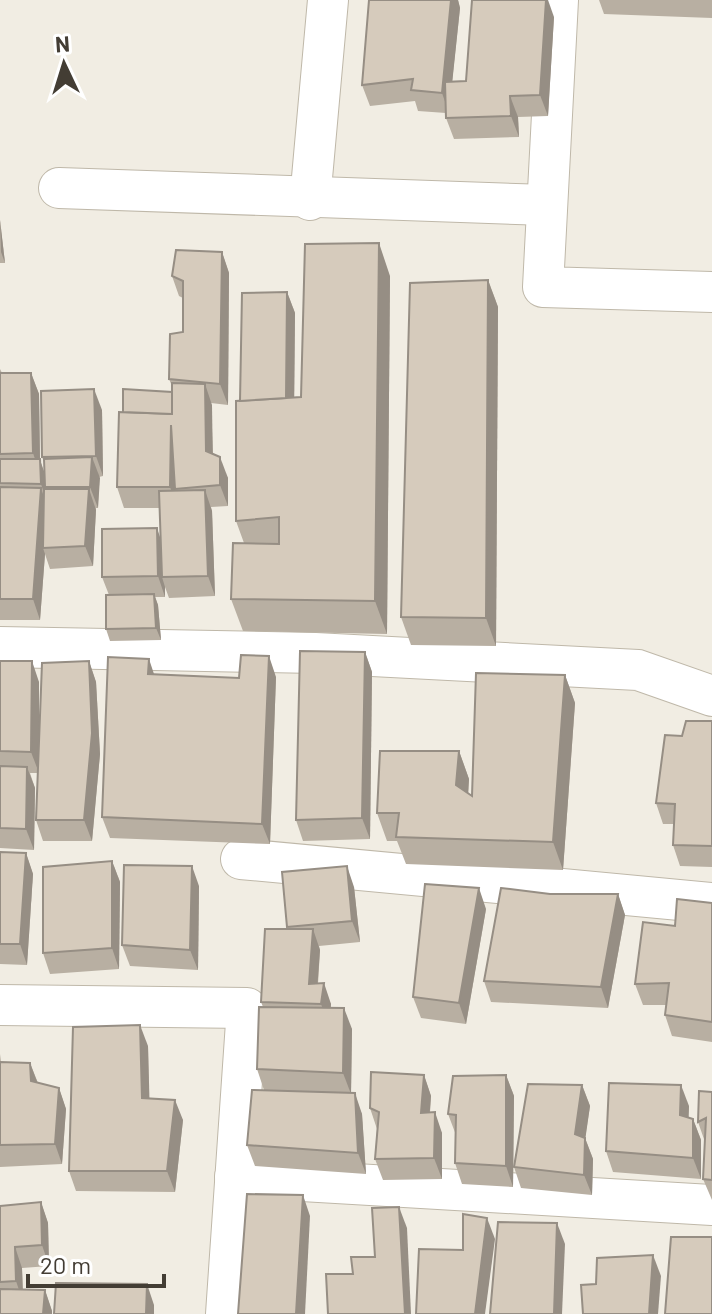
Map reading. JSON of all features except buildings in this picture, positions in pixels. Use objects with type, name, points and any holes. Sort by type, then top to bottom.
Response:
[{"type":"street","points":[[310,200],[328,0]]},
{"type":"street","points":[[558,0],[543,287],[712,292]]},
{"type":"street","points":[[59,188],[310,200],[547,205]]},
{"type":"street","points":[[0,647],[315,653],[638,670],[712,696]]},
{"type":"street","points":[[241,859],[712,903]]},
{"type":"street","points":[[0,1005],[247,1008],[226,1314]]},
{"type":"street","points":[[235,1177],[712,1205]]}]
